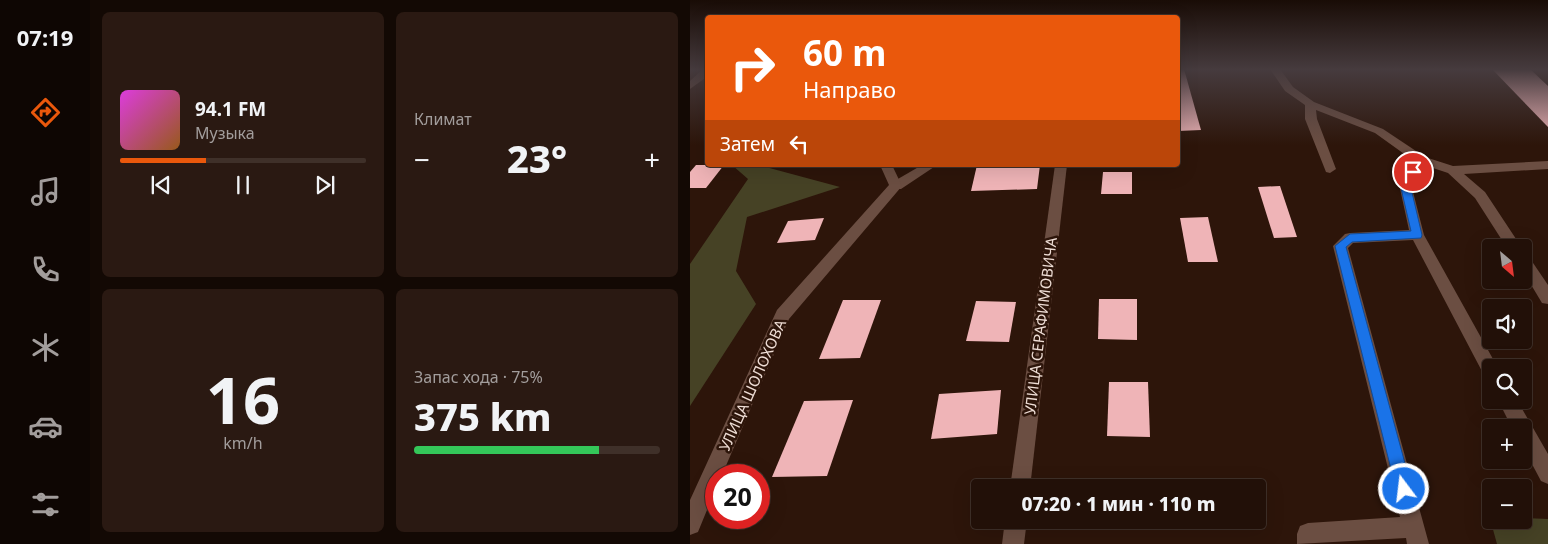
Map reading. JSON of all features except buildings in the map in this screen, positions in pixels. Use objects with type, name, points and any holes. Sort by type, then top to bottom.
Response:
[{"type":"street","points":[[1297,94],[1310,104],[1380,131],[1421,160],[1452,170],[1548,165]]},
{"type":"street","points":[[1310,104],[1311,118],[1330,169]]},
{"type":"street","points":[[1421,160],[1405,184],[1417,235],[1484,359]]},
{"type":"street","points":[[887,167],[896,186]]},
{"type":"street","name":"УЛИЦА ШОЛОХОВА","points":[[690,524],[783,315],[896,186],[928,167]]},
{"type":"street","name":"УЛИЦА СЕРАФИМОВИЧА","points":[[1021,479],[1061,167]]},
{"type":"street","points":[[1452,170],[1480,195],[1509,239]]},
{"type":"street","points":[[1308,544],[1308,534],[1416,535],[1340,246],[1350,238],[1417,235]]},
{"type":"street","points":[[1532,273],[1548,298]]},
{"type":"street","points":[[1532,445],[1548,474]]},
{"type":"street","points":[[1013,544],[1015,529]]},
{"type":"shaded area","points":[[734,167],[765,167],[840,187],[747,217],[736,271],[756,304],[690,406],[690,264],[748,179]]},
{"type":"shaded area","points":[[1532,518],[1548,519],[1548,544],[1497,544],[1493,529],[1532,529]]},
{"type":"route","points":[[1404,489],[1340,246],[1350,238],[1417,235],[1405,184],[1413,172]]}]
